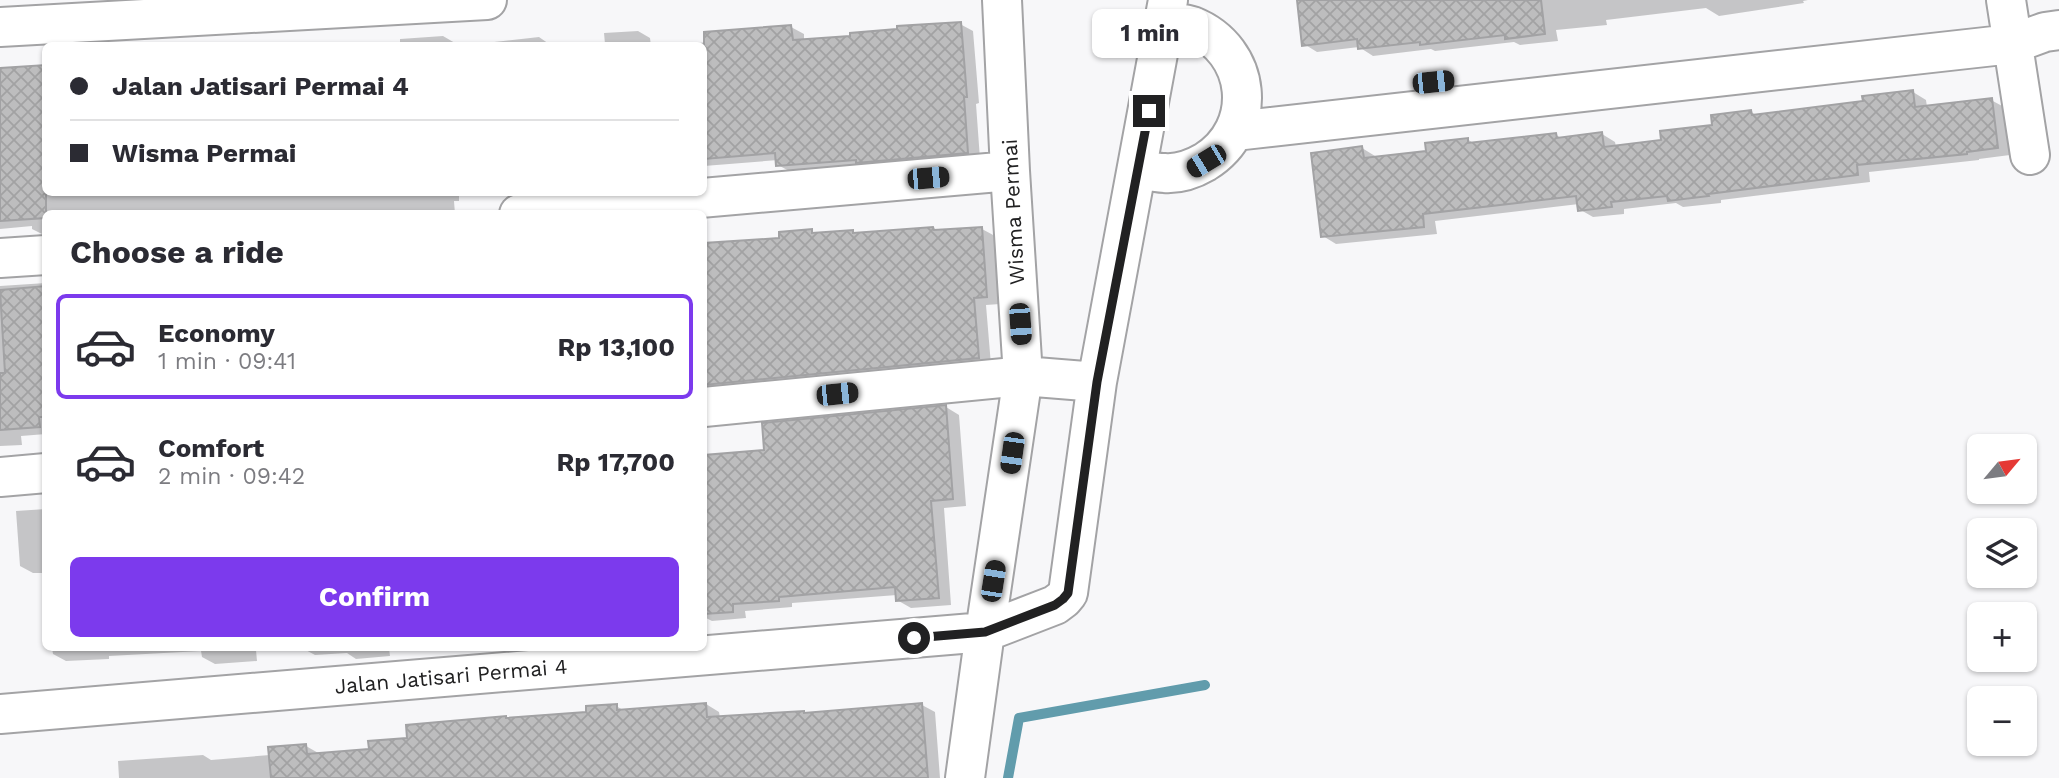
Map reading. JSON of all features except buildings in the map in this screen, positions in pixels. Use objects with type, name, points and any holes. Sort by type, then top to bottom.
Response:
[{"type":"street","points":[[0,27],[487,0]]},
{"type":"street","name":"Wisma Permai","points":[[965,778],[1023,376],[1002,0]]},
{"type":"street","points":[[985,632],[1055,605],[1068,593],[1097,382],[1167,11],[1213,37],[1230,55],[1240,79],[1239,117],[1218,154],[1194,169],[1166,174],[1138,168]]},
{"type":"street","points":[[1239,117],[1653,71],[2026,25],[2030,155]]},
{"type":"street","points":[[565,210],[1010,171]]},
{"type":"street","points":[[0,258],[42,255]]},
{"type":"street","points":[[707,407],[1023,376],[1097,382]]},
{"type":"street","points":[[0,477],[42,472]]},
{"type":"street","name":"Jalan Jatisari Permai 4","points":[[0,714],[985,632]]},
{"type":"waterway","points":[[1008,778],[1019,718],[1205,685]]},
{"type":"route","points":[[914,638],[985,632],[1055,605],[1068,593],[1097,382],[1149,111]]}]
